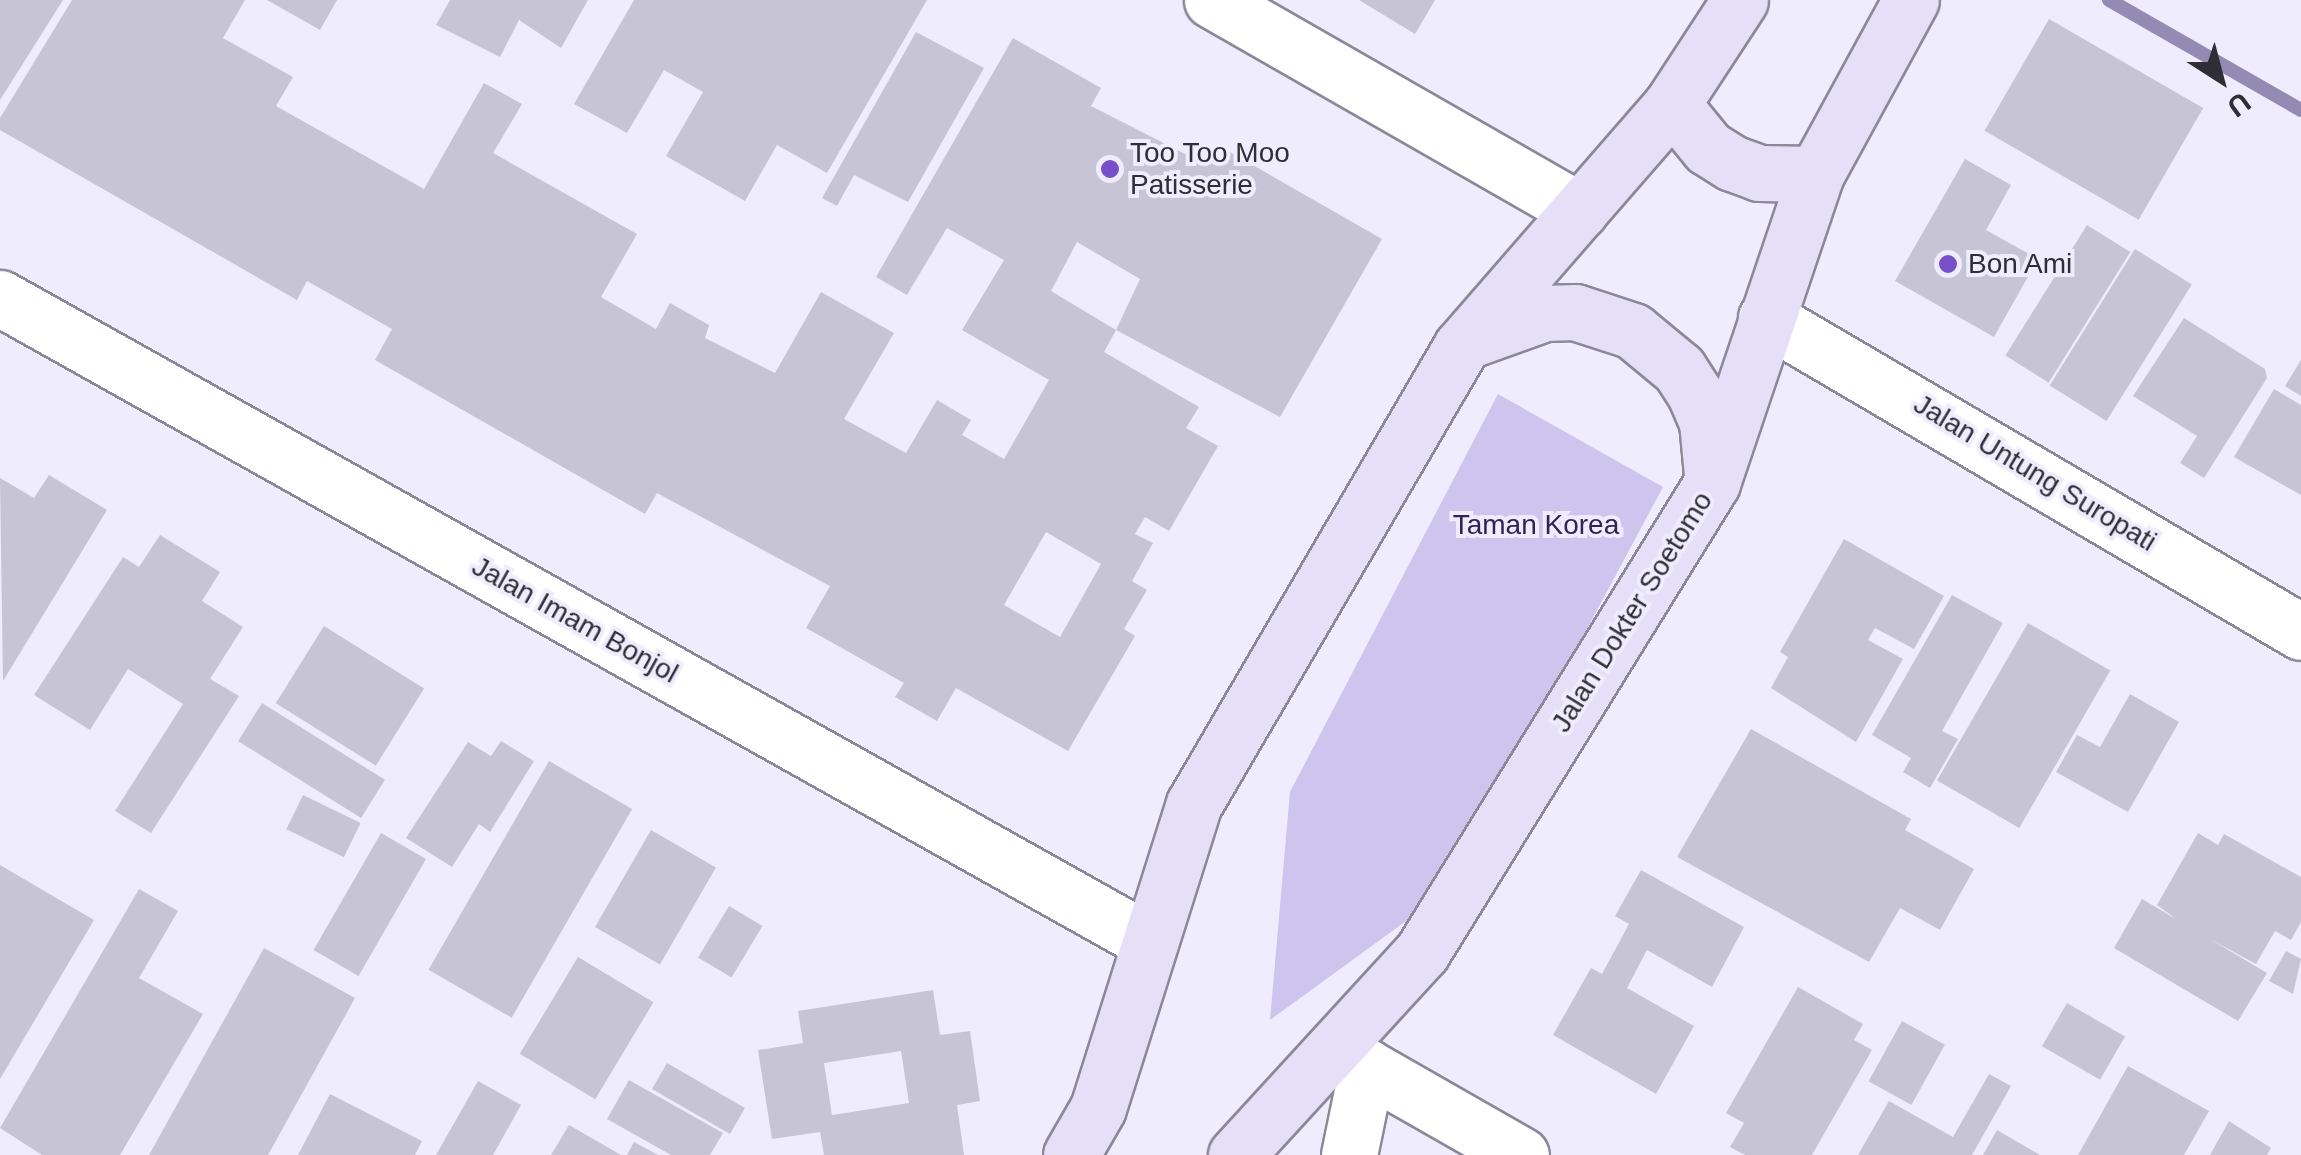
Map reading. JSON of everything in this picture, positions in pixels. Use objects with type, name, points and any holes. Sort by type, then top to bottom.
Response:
[{"type":"main road","points":[[1071,1155],[1098,1108],[1194,804],[1461,347],[1672,104],[1740,0]]},
{"type":"main road","name":"Jalan Dokter Soetomo","points":[[1236,1155],[1351,1058],[1422,952],[1712,483],[1816,174],[1911,0]]},
{"type":"main road","points":[[1672,104],[1708,148],[1732,164],[1759,173],[1816,174]]},
{"type":"main road","points":[[1461,347],[1486,330],[1544,312],[1574,312],[1633,330],[1679,369],[1696,394],[1707,422],[1712,483]]},
{"type":"street","points":[[1212,0],[1580,211]]},
{"type":"street","name":"Jalan Imam Bonjol","points":[[0,298],[1150,942]]},
{"type":"street","name":"Jalan Untung Suropati","points":[[1766,318],[2301,632]]},
{"type":"street","points":[[1349,1155],[1351,1058],[1521,1155]]},
{"type":"green space","name":"Taman Korea","points":[[1498,394],[1663,487],[1446,892],[1270,1020],[1290,792]]},
{"type":"building","points":[[0,0],[63,0],[0,100]]},
{"type":"building","points":[[72,0],[245,0],[223,38],[293,77],[276,106],[424,189],[484,83],[522,104],[493,153],[637,234],[601,297],[656,329],[670,303],[709,325],[705,338],[775,373],[821,292],[894,333],[844,419],[906,453],[937,400],[971,420],[962,435],[1004,459],[1049,380],[962,330],[1004,260],[947,228],[907,295],[876,277],[1013,38],[1101,88],[1091,106],[1205,164],[1216,144],[1382,239],[1280,417],[1116,330],[1104,352],[1199,407],[1186,428],[1218,446],[1169,531],[1145,517],[1135,534],[1153,543],[1132,581],[1147,590],[1124,629],[1135,636],[1068,751],[956,688],[937,721],[895,697],[904,683],[806,628],[830,586],[657,493],[645,514],[375,360],[392,329],[307,281],[297,300],[0,130],[0,118]],"holes":[[[1077,242],[1140,279],[1116,330],[1051,291]],[[1046,532],[1101,564],[1060,637],[1004,605]]]},
{"type":"building","points":[[267,0],[337,0],[320,30]]},
{"type":"building","points":[[450,0],[588,0],[561,48],[519,20],[500,57],[436,25]]},
{"type":"building","points":[[634,0],[927,0],[827,173],[777,145],[745,201],[666,156],[703,92],[664,70],[627,133],[574,104]]},
{"type":"building","points":[[1359,0],[1435,0],[1415,34]]},
{"type":"building","points":[[2049,19],[2203,108],[2139,220],[1984,131]]},
{"type":"building","points":[[916,32],[984,68],[908,202],[854,175],[837,206],[822,198]]},
{"type":"building","points":[[1965,159],[2011,185],[1986,230],[2038,259],[1994,337],[1895,281]]},
{"type":"building","points":[[2087,225],[2130,252],[2049,383],[2005,356]]},
{"type":"building","points":[[2135,249],[2192,285],[2107,421],[2050,386]]},
{"type":"building","points":[[2184,318],[2265,369],[2267,378],[2204,478],[2180,463],[2197,436],[2133,396]]},
{"type":"building","points":[[2301,360],[2301,396],[2285,386]]},
{"type":"building","points":[[2274,389],[2301,405],[2301,495],[2234,457]]},
{"type":"building","points":[[49,475],[107,510],[3,681],[0,478],[34,498]]},
{"type":"building","points":[[160,535],[220,572],[202,601],[243,627],[210,679],[239,696],[151,833],[115,811],[183,704],[128,669],[90,730],[34,695],[123,557],[139,567]]},
{"type":"building","points":[[1844,539],[1944,596],[1914,649],[1875,628],[1868,640],[1903,659],[1856,742],[1771,688],[1788,657],[1780,652]]},
{"type":"building","points":[[1952,595],[2003,623],[1942,731],[1958,739],[1930,788],[1903,772],[1911,758],[1872,735]]},
{"type":"building","points":[[2028,623],[2110,670],[2019,828],[1937,781]]},
{"type":"building","points":[[324,626],[424,689],[376,766],[276,703]]},
{"type":"building","points":[[2130,694],[2179,722],[2128,812],[2056,772],[2077,735],[2100,747]]},
{"type":"building","points":[[262,703],[385,780],[361,818],[238,741]]},
{"type":"building","points":[[1751,729],[1911,819],[1905,830],[1974,869],[1940,930],[1900,908],[1869,962],[1677,857]]},
{"type":"building","points":[[501,741],[534,761],[490,832],[479,824],[452,867],[406,838],[468,742],[491,756]]},
{"type":"building","points":[[549,761],[632,809],[512,1018],[428,970]]},
{"type":"building","points":[[303,795],[361,823],[344,857],[286,829]]},
{"type":"building","points":[[651,830],[716,868],[660,964],[595,927]]},
{"type":"building","points":[[381,833],[426,859],[359,976],[314,950]]},
{"type":"building","points":[[2198,833],[2218,845],[2224,834],[2301,877],[2301,922],[2291,940],[2275,931],[2256,964],[2210,939],[2267,973],[2238,1021],[2114,948],[2142,899],[2176,919],[2157,905]]},
{"type":"building","points":[[0,865],[94,920],[0,1079]]},
{"type":"building","points":[[1641,870],[1744,927],[1712,987],[1647,950],[1627,988],[1694,1026],[1656,1094],[1553,1035],[1591,968],[1602,974],[1629,924],[1615,916]]},
{"type":"building","points":[[139,889],[178,911],[139,978],[203,1014],[120,1155],[42,1155],[0,1128]]},
{"type":"building","points":[[729,906],[762,926],[732,978],[698,957]]},
{"type":"building","points":[[264,948],[355,998],[268,1155],[149,1155]]},
{"type":"building","points":[[2286,951],[2301,959],[2293,994],[2269,981]]},
{"type":"building","points":[[578,957],[653,1002],[595,1099],[520,1054]]},
{"type":"building","points":[[1798,987],[1863,1024],[1854,1040],[1872,1050],[1812,1155],[1745,1155],[1730,1147],[1744,1123],[1726,1113]]},
{"type":"building","points":[[933,990],[940,1035],[970,1031],[980,1101],[957,1105],[964,1155],[824,1155],[820,1132],[772,1139],[758,1050],[803,1043],[798,1011]],"holes":[[[901,1051],[909,1103],[832,1115],[824,1063]]]},
{"type":"building","points":[[2067,1003],[2125,1036],[2100,1080],[2042,1046]]},
{"type":"building","points":[[1902,1021],[1945,1045],[1911,1105],[1869,1081]]},
{"type":"building","points":[[667,1063],[745,1108],[730,1134],[652,1089]]},
{"type":"building","points":[[2128,1066],[2209,1111],[2184,1155],[2078,1155]]},
{"type":"building","points":[[1989,1074],[2011,1086],[1972,1155],[1858,1155],[1889,1101],[1953,1137]]},
{"type":"building","points":[[629,1080],[723,1133],[710,1155],[671,1155],[607,1119]]},
{"type":"building","points":[[478,1081],[521,1105],[493,1155],[436,1155]]},
{"type":"building","points":[[330,1094],[422,1141],[415,1155],[298,1155]]},
{"type":"building","points":[[2229,1121],[2271,1148],[2267,1155],[2210,1155]]},
{"type":"building","points":[[569,1125],[621,1155],[551,1155]]},
{"type":"building","points":[[1997,1130],[2040,1155],[1983,1155]]},
{"type":"building","points":[[634,1142],[658,1155],[627,1155]]},
{"type":"waterway","points":[[2109,0],[2301,110]]},
{"type":"place","name":"Too Too Moo Patisserie","points":[[1110,169]]},
{"type":"place","name":"Bon Ami","points":[[1948,264]]}]
